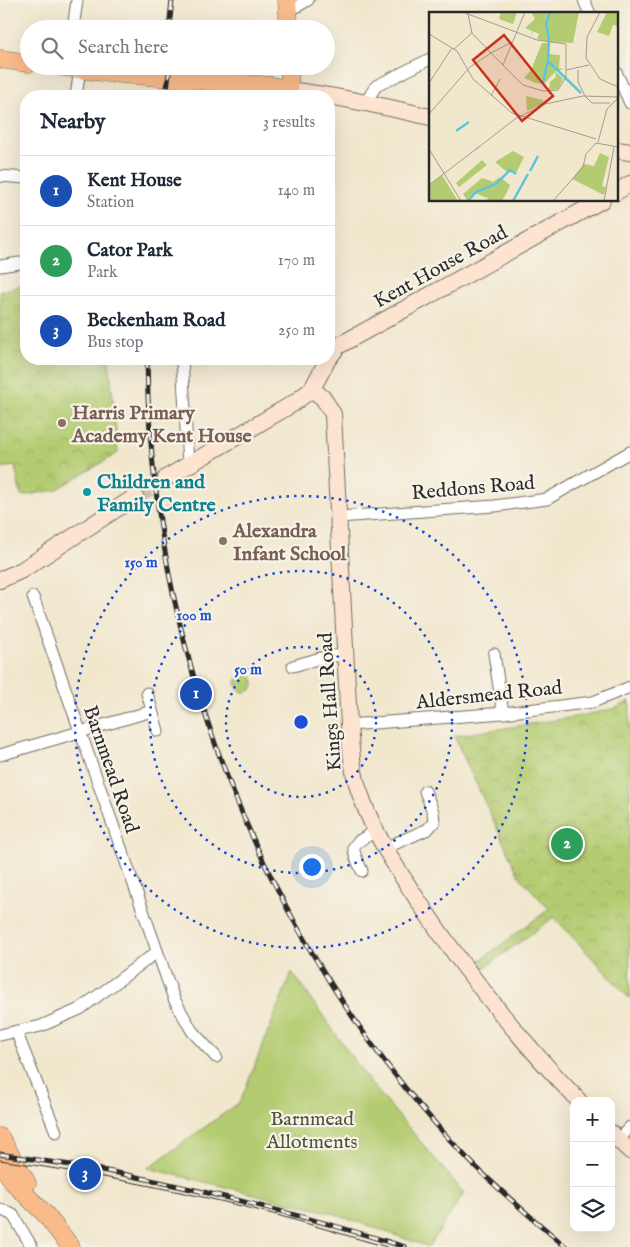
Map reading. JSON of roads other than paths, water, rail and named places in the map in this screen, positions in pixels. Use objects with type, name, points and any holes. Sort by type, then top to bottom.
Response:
[{"type":"main road","points":[[288,6],[289,20]]},
{"type":"main road","points":[[0,59],[20,62]]},
{"type":"main road","points":[[154,75],[272,86],[282,90]]},
{"type":"main road","points":[[289,90],[290,75]]},
{"type":"main road","points":[[0,1138],[45,1214],[68,1246]]},
{"type":"main road","points":[[0,1161],[13,1182],[45,1214]]},
{"type":"street","points":[[74,20],[77,0]]},
{"type":"street","points":[[288,6],[308,0]]},
{"type":"street","points":[[584,0],[589,12]]},
{"type":"street","points":[[366,102],[376,86],[429,60]]},
{"type":"street","points":[[71,75],[75,90]]},
{"type":"street","points":[[618,76],[630,103]]},
{"type":"street","points":[[335,98],[366,102],[429,117]]},
{"type":"street","points":[[0,176],[20,178]]},
{"type":"street","points":[[618,191],[630,184]]},
{"type":"street","name":"Kent House Road","points":[[335,350],[338,346],[600,201]]},
{"type":"street","points":[[0,266],[20,263]]},
{"type":"street","points":[[182,365],[188,465]]},
{"type":"street","points":[[166,478],[294,403],[312,389],[325,365]]},
{"type":"street","name":"Kings Hall Road","points":[[312,389],[323,398],[333,414],[349,725],[353,771],[360,795],[385,848],[430,918],[469,973],[540,1059],[575,1097]]},
{"type":"street","name":"Reddons Road","points":[[338,517],[495,506],[547,499],[630,452]]},
{"type":"street","points":[[0,580],[22,570],[135,497]]},
{"type":"street","name":"Barnmead Road","points":[[33,597],[174,999],[192,1031],[216,1057]]},
{"type":"street","points":[[494,654],[503,712]]},
{"type":"street","points":[[293,666],[324,657],[346,655]]},
{"type":"street","name":"Aldersmead Road","points":[[349,725],[503,712],[593,702],[630,687]]},
{"type":"street","points":[[147,693],[158,731]]},
{"type":"street","points":[[0,755],[152,711]]},
{"type":"street","points":[[385,848],[428,828],[434,822],[433,812],[425,791]]},
{"type":"street","points":[[362,871],[353,851],[353,846],[376,831]]},
{"type":"street","points":[[0,1035],[41,1026],[80,1009],[157,952]]},
{"type":"street","points":[[16,1031],[56,1132]]},
{"type":"street","points":[[620,1141],[630,1127]]},
{"type":"street","points":[[0,1209],[13,1215],[32,1247]]},
{"type":"tunnel","points":[[135,497],[166,478]]},
{"type":"tram line","points":[[0,1160],[105,1177],[208,1198],[277,1215],[387,1247]]},
{"type":"railway","points":[[170,20],[172,0]]},
{"type":"railway","points":[[167,90],[169,75]]},
{"type":"railway","points":[[147,365],[153,469],[170,577],[196,684],[232,789],[277,889],[332,985],[395,1075],[467,1158],[503,1193],[566,1247]]},
{"type":"railway","points":[[0,1154],[108,1171],[194,1190],[300,1216],[405,1247]]},
{"type":"place","name":"Harris Primary Academy Kent House","points":[[62,423]]},
{"type":"place","name":"Children and Family Centre","points":[[87,492]]},
{"type":"place","name":"Alexandra Infant School","points":[[223,541]]},
{"type":"place","name":"Kent House","points":[[196,694]]},
{"type":"place","name":"Cator Park","points":[[567,844]]},
{"type":"place","name":"Beckenham Road","points":[[85,1174]]},
{"type":"park label","name":"Barnmead Allotments","points":[[312,1130]]}]
